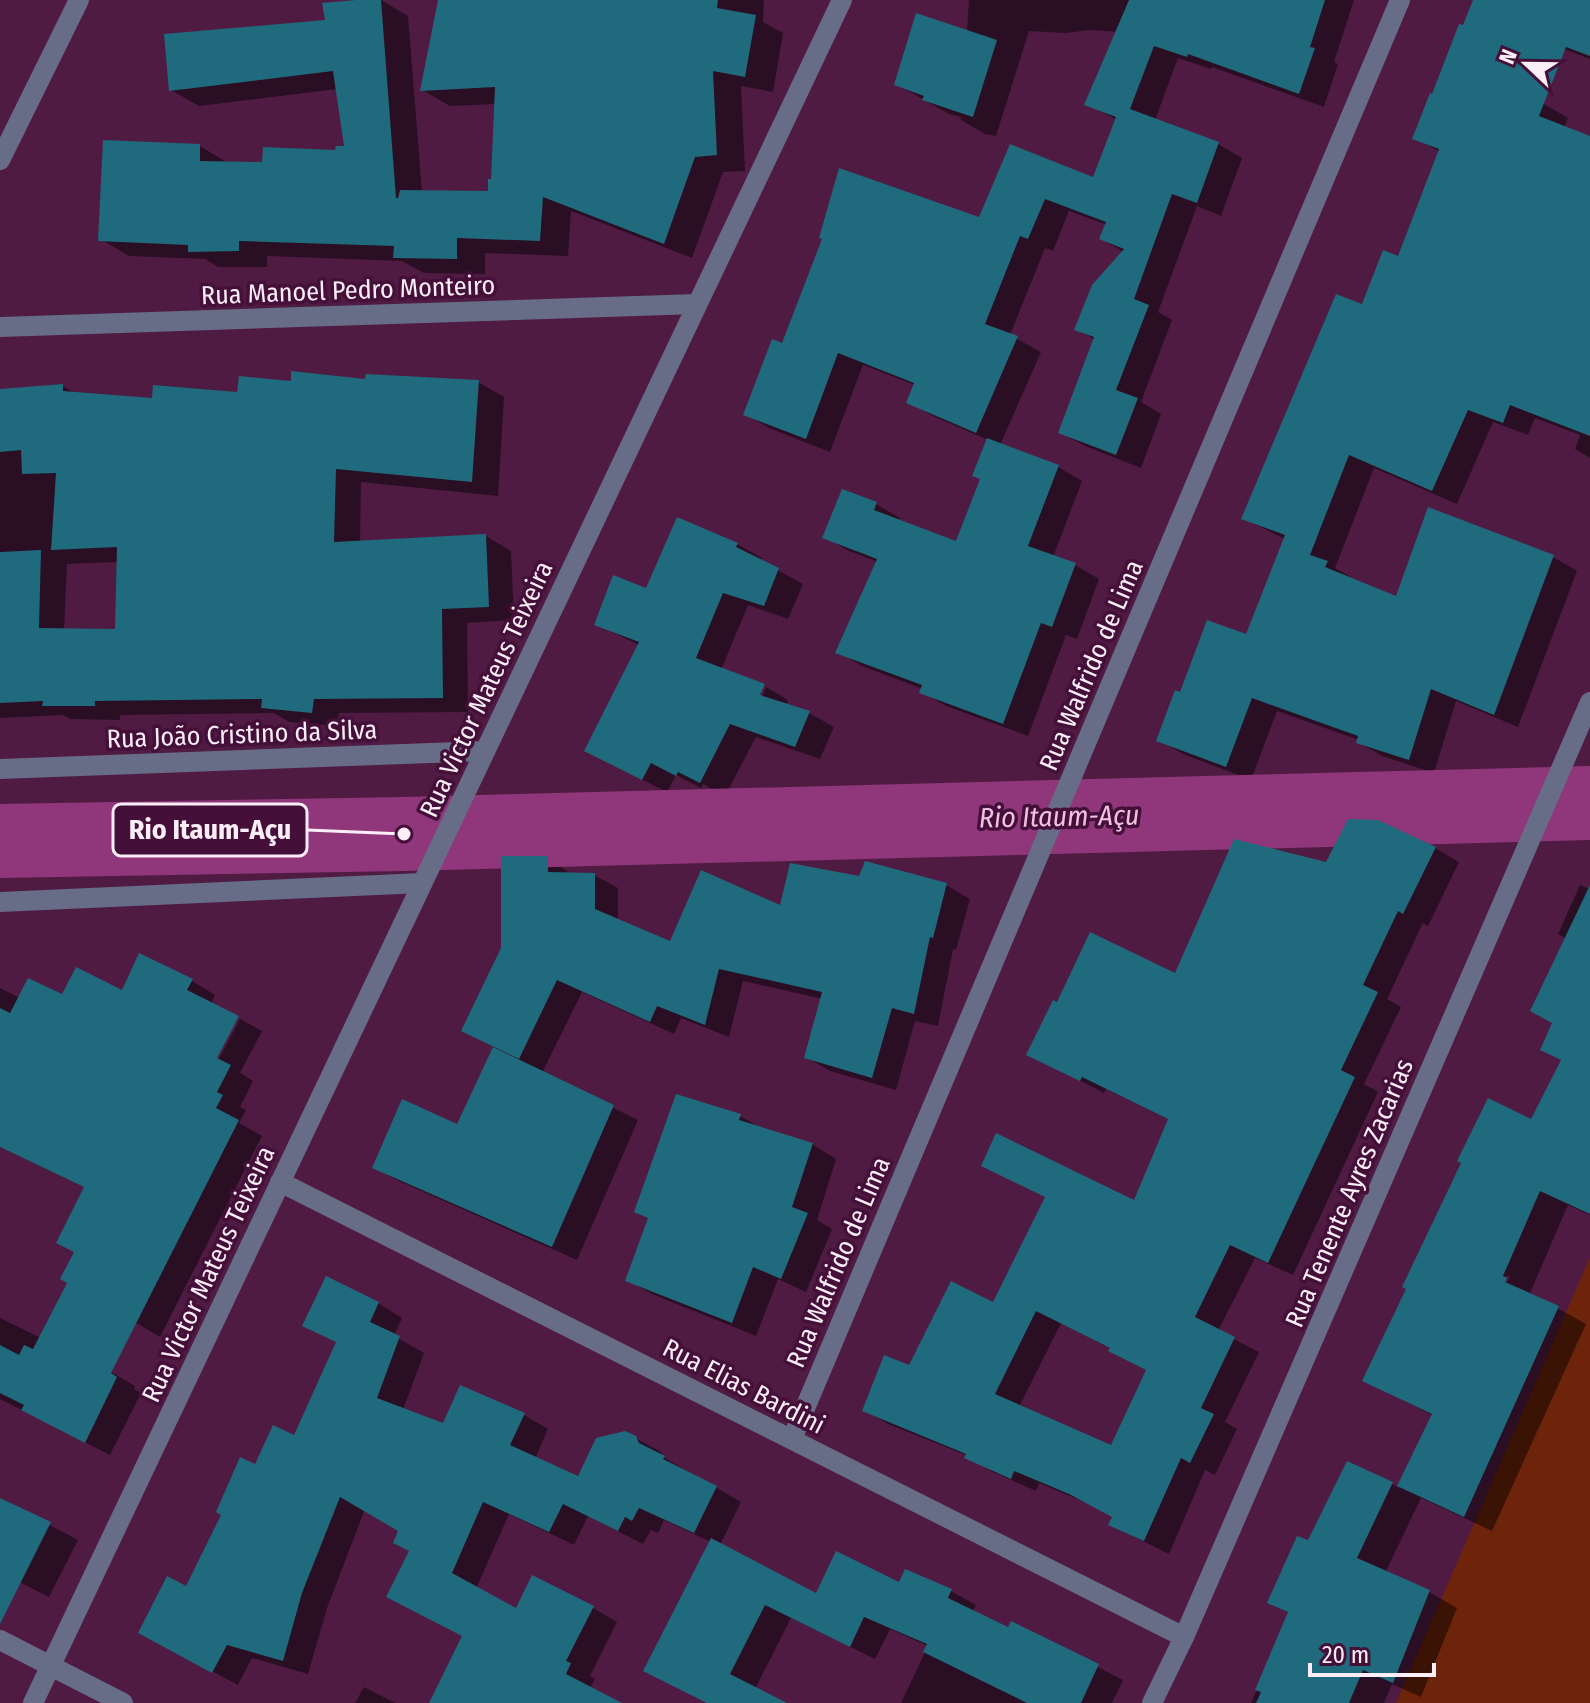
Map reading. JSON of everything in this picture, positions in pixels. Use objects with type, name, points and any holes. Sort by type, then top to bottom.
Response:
[{"type":"street","points":[[0,160],[79,0]]},
{"type":"street","name":"Rua Victor Mateus Teixeira","points":[[33,1703],[842,0]]},
{"type":"street","name":"Rua Walfrido de Lima","points":[[792,1439],[1400,0]]},
{"type":"street","name":"Rua Manoel Pedro Monteiro","points":[[0,327],[697,304]]},
{"type":"street","name":"Rua Tenente Ayres Zacarias","points":[[1152,1703],[1184,1637],[1590,702]]},
{"type":"street","name":"Rua João Cristino da Silva","points":[[0,769],[485,751]]},
{"type":"street","points":[[0,902],[422,883]]},
{"type":"street","name":"Rua Elias Bardini","points":[[280,1182],[1184,1637]]},
{"type":"street","points":[[0,1640],[123,1703]]},
{"type":"shaded area","points":[[1590,1257],[1590,1703],[1396,1703]]},
{"type":"building","points":[[381,0],[396,198],[400,190],[488,191],[488,179],[491,179],[495,87],[420,91],[438,0],[718,0],[717,8],[756,15],[745,77],[713,71],[717,155],[695,157],[664,244],[543,197],[540,241],[457,238],[457,259],[393,258],[394,246],[239,241],[239,251],[188,252],[188,245],[98,241],[103,140],[200,144],[200,161],[262,162],[263,147],[335,150],[336,146],[344,146],[333,71],[169,91],[164,34],[325,20],[322,3]]},
{"type":"building","points":[[1129,0],[1325,0],[1310,47],[1315,48],[1299,94],[1188,54],[1187,57],[1154,46],[1130,109],[1219,142],[1197,203],[1172,194],[1134,299],[1149,305],[1116,390],[1138,398],[1116,455],[1058,433],[1094,337],[1074,330],[1092,285],[1124,249],[1099,239],[1106,222],[1045,199],[1028,239],[1020,236],[985,324],[1018,336],[976,433],[906,403],[914,383],[838,353],[806,439],[743,415],[772,339],[782,343],[822,239],[819,238],[839,168],[979,217],[1010,144],[1093,177],[1116,117],[1084,105]]},
{"type":"building","points":[[1473,0],[1590,0],[1590,56],[1566,47],[1539,116],[1590,136],[1590,436],[1510,405],[1503,423],[1468,410],[1432,491],[1349,455],[1310,555],[1328,561],[1325,567],[1396,596],[1428,507],[1554,555],[1494,715],[1431,689],[1409,760],[1356,743],[1358,736],[1252,698],[1226,767],[1156,741],[1175,690],[1180,692],[1207,620],[1246,634],[1285,535],[1241,519],[1336,294],[1362,304],[1383,250],[1398,256],[1439,149],[1412,139],[1459,24],[1463,25]]},
{"type":"building","points":[[916,13],[997,40],[973,117],[922,100],[924,96],[894,85]]},
{"type":"building","points":[[291,371],[365,379],[366,374],[479,380],[472,482],[336,469],[334,542],[486,534],[489,607],[442,609],[443,698],[314,699],[312,713],[261,708],[262,699],[95,701],[95,706],[42,706],[43,701],[0,703],[0,552],[41,550],[39,628],[115,629],[117,547],[51,550],[56,473],[22,474],[21,450],[0,452],[0,389],[63,384],[63,391],[152,398],[153,385],[237,392],[239,376],[291,381]]},
{"type":"building","points":[[987,438],[1059,465],[1028,546],[1076,563],[1052,627],[1041,623],[1003,724],[919,693],[922,685],[835,653],[877,559],[822,538],[842,489],[877,502],[874,510],[956,541],[980,479],[972,476]]},
{"type":"building","points":[[677,517],[738,543],[736,547],[779,568],[764,606],[723,593],[696,658],[765,684],[760,695],[810,711],[795,747],[730,724],[700,783],[678,772],[676,776],[651,763],[642,780],[584,751],[639,642],[594,625],[613,575],[646,588]]},
{"type":"building","points":[[1348,819],[1378,820],[1436,847],[1403,914],[1398,911],[1363,985],[1378,992],[1341,1070],[1355,1077],[1268,1263],[1230,1245],[1195,1317],[1235,1337],[1201,1408],[1214,1414],[1190,1463],[1181,1458],[1144,1541],[1108,1525],[1112,1517],[1069,1494],[1014,1471],[1011,1479],[964,1458],[966,1454],[862,1411],[884,1355],[909,1365],[951,1281],[993,1302],[1045,1197],[981,1166],[996,1133],[1134,1200],[1168,1119],[1082,1077],[1080,1081],[1026,1055],[1053,1000],[1057,1002],[1090,932],[1175,973],[1234,839],[1326,862]],"holes":[[[1036,1311],[1110,1348],[1108,1351],[1146,1370],[1111,1445],[995,1394]]]},
{"type":"building","points":[[501,856],[548,856],[548,872],[595,873],[595,909],[670,941],[701,870],[780,905],[790,863],[859,876],[865,861],[947,883],[933,938],[930,937],[914,1014],[892,1008],[872,1078],[804,1058],[822,992],[719,969],[705,1025],[657,1006],[650,1022],[557,980],[519,1059],[461,1031],[501,948]]},
{"type":"building","points":[[1590,885],[1590,1214],[1540,1191],[1503,1276],[1507,1278],[1505,1282],[1559,1306],[1464,1517],[1397,1486],[1432,1414],[1362,1381],[1406,1289],[1402,1287],[1488,1098],[1531,1119],[1561,1060],[1540,1050],[1552,1023],[1530,1011]]},
{"type":"building","points":[[139,953],[193,979],[187,990],[239,1016],[217,1058],[231,1065],[217,1092],[223,1095],[216,1108],[239,1120],[111,1373],[117,1377],[85,1443],[21,1410],[24,1405],[0,1393],[0,1345],[19,1355],[24,1345],[33,1349],[67,1283],[60,1279],[74,1252],[56,1243],[84,1187],[0,1147],[0,1008],[10,1013],[28,978],[62,994],[76,967],[122,990]]},
{"type":"building","points":[[493,1047],[614,1105],[552,1247],[372,1168],[402,1099],[457,1124]]},
{"type":"building","points":[[676,1094],[741,1114],[739,1120],[813,1143],[792,1207],[808,1213],[781,1279],[753,1267],[732,1323],[625,1281],[648,1218],[634,1212]]},
{"type":"building","points":[[326,1276],[379,1302],[370,1322],[400,1336],[377,1398],[443,1423],[460,1385],[525,1413],[510,1445],[578,1476],[596,1438],[625,1431],[636,1436],[639,1443],[665,1456],[663,1459],[717,1486],[694,1533],[639,1508],[632,1521],[625,1517],[618,1531],[563,1504],[549,1532],[483,1502],[452,1573],[516,1608],[532,1575],[594,1606],[566,1661],[571,1663],[566,1674],[622,1703],[429,1703],[462,1636],[386,1597],[409,1551],[393,1543],[398,1531],[340,1497],[302,1593],[283,1661],[227,1645],[212,1673],[138,1633],[167,1576],[186,1586],[221,1515],[216,1512],[240,1457],[255,1464],[273,1425],[294,1435],[336,1342],[302,1326]]},
{"type":"building","points":[[1347,1461],[1393,1482],[1357,1558],[1430,1590],[1393,1683],[1363,1670],[1349,1703],[1256,1703],[1261,1692],[1255,1690],[1288,1612],[1267,1603],[1297,1536],[1308,1540]]},
{"type":"building","points":[[0,1498],[51,1522],[0,1624]]},
{"type":"building","points":[[711,1538],[816,1593],[836,1551],[899,1582],[905,1569],[952,1589],[948,1598],[1008,1627],[1011,1621],[1099,1664],[1081,1703],[1027,1703],[923,1652],[927,1644],[864,1617],[850,1647],[765,1605],[730,1674],[787,1703],[707,1703],[643,1671]]},
{"type":"waterway","name":"Rio Itaum-Açu","points":[[0,841],[404,834],[1590,803]]},
{"type":"place","name":"Rio Itaum-Açu","points":[[404,834]]}]
